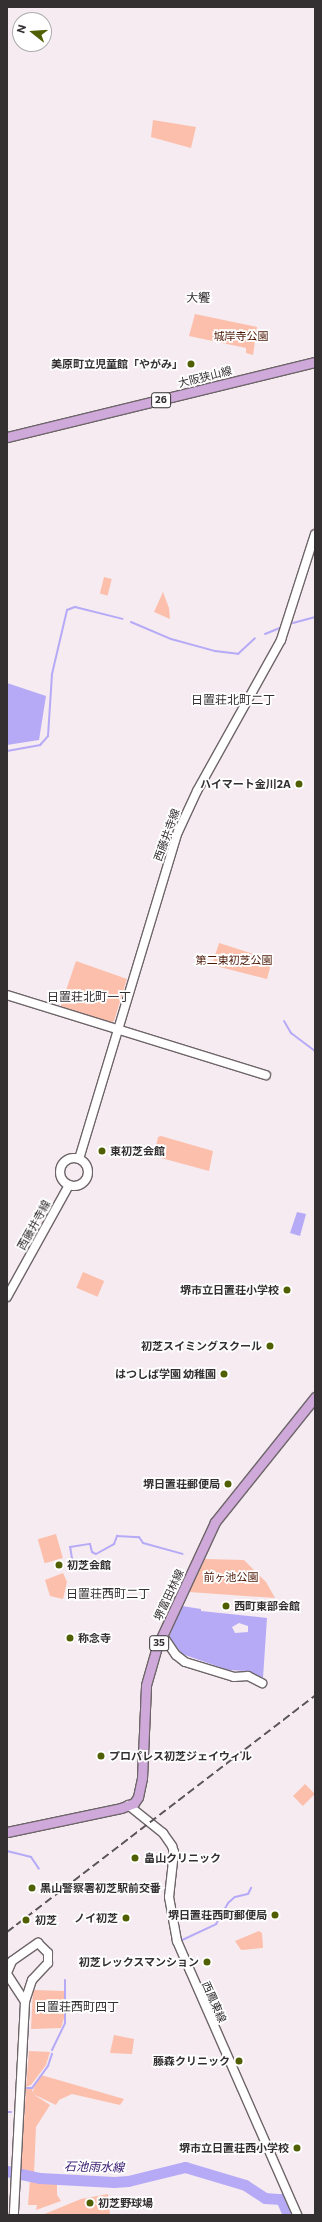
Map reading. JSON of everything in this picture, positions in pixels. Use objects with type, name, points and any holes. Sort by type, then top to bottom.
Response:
[{"type":"main road","name":"大阪狭山線","points":[[7,437],[315,362]]},
{"type":"main road","name":"西藤井寺線","points":[[79,1159],[181,825],[197,791],[280,640],[315,534]]},
{"type":"main road","points":[[7,995],[266,1075]]},
{"type":"main road","points":[[71,1158],[79,1159],[86,1165],[88,1175],[78,1185],[69,1185],[62,1180],[61,1167],[71,1158]]},
{"type":"main road","name":"西藤井寺線","points":[[7,1297],[69,1185]]},
{"type":"main road","name":"堺富田林線","points":[[128,1805],[134,1802],[140,1788],[146,1685],[151,1664],[162,1636],[215,1522],[315,1397]]},
{"type":"main road","points":[[162,1636],[176,1655],[185,1662],[234,1677],[248,1676],[262,1683]]},
{"type":"main road","points":[[7,1832],[128,1805]]},
{"type":"main road","name":"西鳳東線","points":[[128,1805],[163,1833],[172,1846],[174,1852],[169,1897],[177,1940],[297,2215]]},
{"type":"main road","points":[[14,2215],[25,2002],[32,1980],[48,1963],[48,1954],[38,1943],[12,1961],[7,1974],[25,2002]]},
{"type":"green space","points":[[153,120],[196,127],[191,148],[151,137]]},
{"type":"green space","name":"城岸寺公園","points":[[195,314],[257,327],[253,355],[246,353],[246,348],[189,336]]},
{"type":"green space","points":[[104,577],[112,579],[108,595],[100,593]]},
{"type":"green space","points":[[163,592],[169,608],[170,619],[154,612]]},
{"type":"green space","name":"第二東初芝公園","points":[[219,943],[272,960],[267,979],[212,965]]},
{"type":"green space","points":[[76,961],[127,979],[114,1021],[111,1023],[62,1008],[61,1005]]},
{"type":"green space","points":[[161,1136],[213,1151],[209,1171],[154,1156],[158,1137]]},
{"type":"green space","points":[[83,1272],[104,1281],[98,1297],[76,1288]]},
{"type":"green space","points":[[56,1534],[63,1558],[45,1563],[38,1539]]},
{"type":"green space","name":"前ヶ池公園","points":[[205,1559],[244,1560],[266,1582],[275,1598],[189,1592]]},
{"type":"green space","points":[[63,1573],[67,1582],[63,1599],[50,1596],[45,1580]]},
{"type":"green space","points":[[305,1784],[315,1794],[303,1806],[293,1796]]},
{"type":"green space","points":[[259,1931],[262,1933],[263,1948],[241,1950],[235,1941]]},
{"type":"green space","points":[[33,1990],[64,1991],[64,2018],[61,2028],[31,2029]]},
{"type":"green space","points":[[114,2035],[134,2039],[132,2054],[110,2053]]},
{"type":"green space","points":[[29,2051],[50,2052],[46,2065],[31,2085],[26,2087]]},
{"type":"green space","points":[[41,2075],[124,2099],[120,2105],[72,2094],[59,2100],[56,2105],[33,2094],[50,2105],[36,2127],[34,2173],[21,2170],[26,2089],[32,2088],[33,2093],[34,2086]]},
{"type":"green space","points":[[30,2180],[57,2183],[57,2195],[61,2201],[36,2210],[37,2205],[28,2205]]},
{"type":"green space","name":"初芝野球場","points":[[108,2194],[110,2215],[42,2215],[81,2199]]},
{"type":"shaded area","points":[[7,683],[46,696],[39,740],[7,745]]},
{"type":"shaded area","points":[[297,1212],[306,1214],[300,1236],[290,1233]]},
{"type":"shaded area","points":[[182,1606],[201,1609],[201,1611],[267,1618],[263,1678],[246,1671],[228,1670],[182,1654],[169,1637]],"holes":[[[239,1623],[248,1626],[248,1632],[235,1633],[232,1627]]]},
{"type":"waterway","points":[[7,751],[40,745],[48,736],[52,674],[67,610],[75,607],[123,619]]},
{"type":"waterway","points":[[293,623],[315,617]]},
{"type":"waterway","points":[[131,622],[171,639],[215,651],[238,654],[255,638]]},
{"type":"waterway","points":[[265,634],[280,628]]},
{"type":"waterway","points":[[284,1021],[291,1033],[315,1051]]},
{"type":"waterway","points":[[73,1565],[70,1547],[90,1544],[92,1552],[96,1554],[114,1544],[117,1536],[139,1537],[143,1543],[183,1554]]},
{"type":"waterway","points":[[7,1851],[31,1857],[39,1869]]},
{"type":"waterway","points":[[180,1941],[216,1924],[228,1903],[235,1897],[248,1894],[251,1888]]},
{"type":"waterway","points":[[52,2050],[65,2023],[65,1980]]},
{"type":"waterway","points":[[27,2088],[32,2088],[48,2066],[52,2054]]},
{"type":"waterway","name":"石池雨水線","points":[[7,2171],[40,2178],[114,2182],[128,2181],[185,2167],[245,2185],[265,2198],[281,2199],[286,2210]]},
{"type":"railway","points":[[7,1932],[315,1696]]},
{"type":"place","name":"美原町立児童館「やがみ」","points":[[191,364]]},
{"type":"place","name":"ハイマート金川2A","points":[[299,784]]},
{"type":"place","name":"東初芝会館","points":[[102,1151]]},
{"type":"place","name":"堺市立日置荘小学校","points":[[287,1290]]},
{"type":"place","name":"初芝スイミングスクール","points":[[270,1346]]},
{"type":"place","name":"はつしば学園 幼稚園","points":[[224,1374]]},
{"type":"place","name":"堺日置荘郵便局","points":[[228,1484]]},
{"type":"place","name":"初芝会館","points":[[59,1565]]},
{"type":"place","name":"西町東部会館","points":[[226,1606]]},
{"type":"place","name":"称念寺","points":[[70,1638]]},
{"type":"place","name":"プロパレス初芝ジェイウィル","points":[[101,1756]]},
{"type":"place","name":"畠山クリニック","points":[[135,1858]]},
{"type":"place","name":"黒山警察署初芝駅前交番","points":[[32,1888]]},
{"type":"place","name":"堺日置荘西町郵便局","points":[[275,1915]]},
{"type":"place","name":"ノイ初芝","points":[[126,1918]]},
{"type":"place","name":"初芝","points":[[26,1920]]},
{"type":"place","name":"初芝レックスマンション","points":[[207,1962]]},
{"type":"place","name":"藤森クリニック","points":[[239,2061]]},
{"type":"place","name":"堺市立日置荘西小学校","points":[[297,2148]]},
{"type":"place","name":"初芝野球場","points":[[90,2203]]},
{"type":"district","name":"大饗","points":[[198,298]]},
{"type":"district","name":"日置荘北町二丁","points":[[233,700]]},
{"type":"district","name":"日置荘北町一丁","points":[[89,997]]},
{"type":"district","name":"日置荘西町二丁","points":[[108,1594]]},
{"type":"district","name":"日置荘西町四丁","points":[[77,2007]]}]
